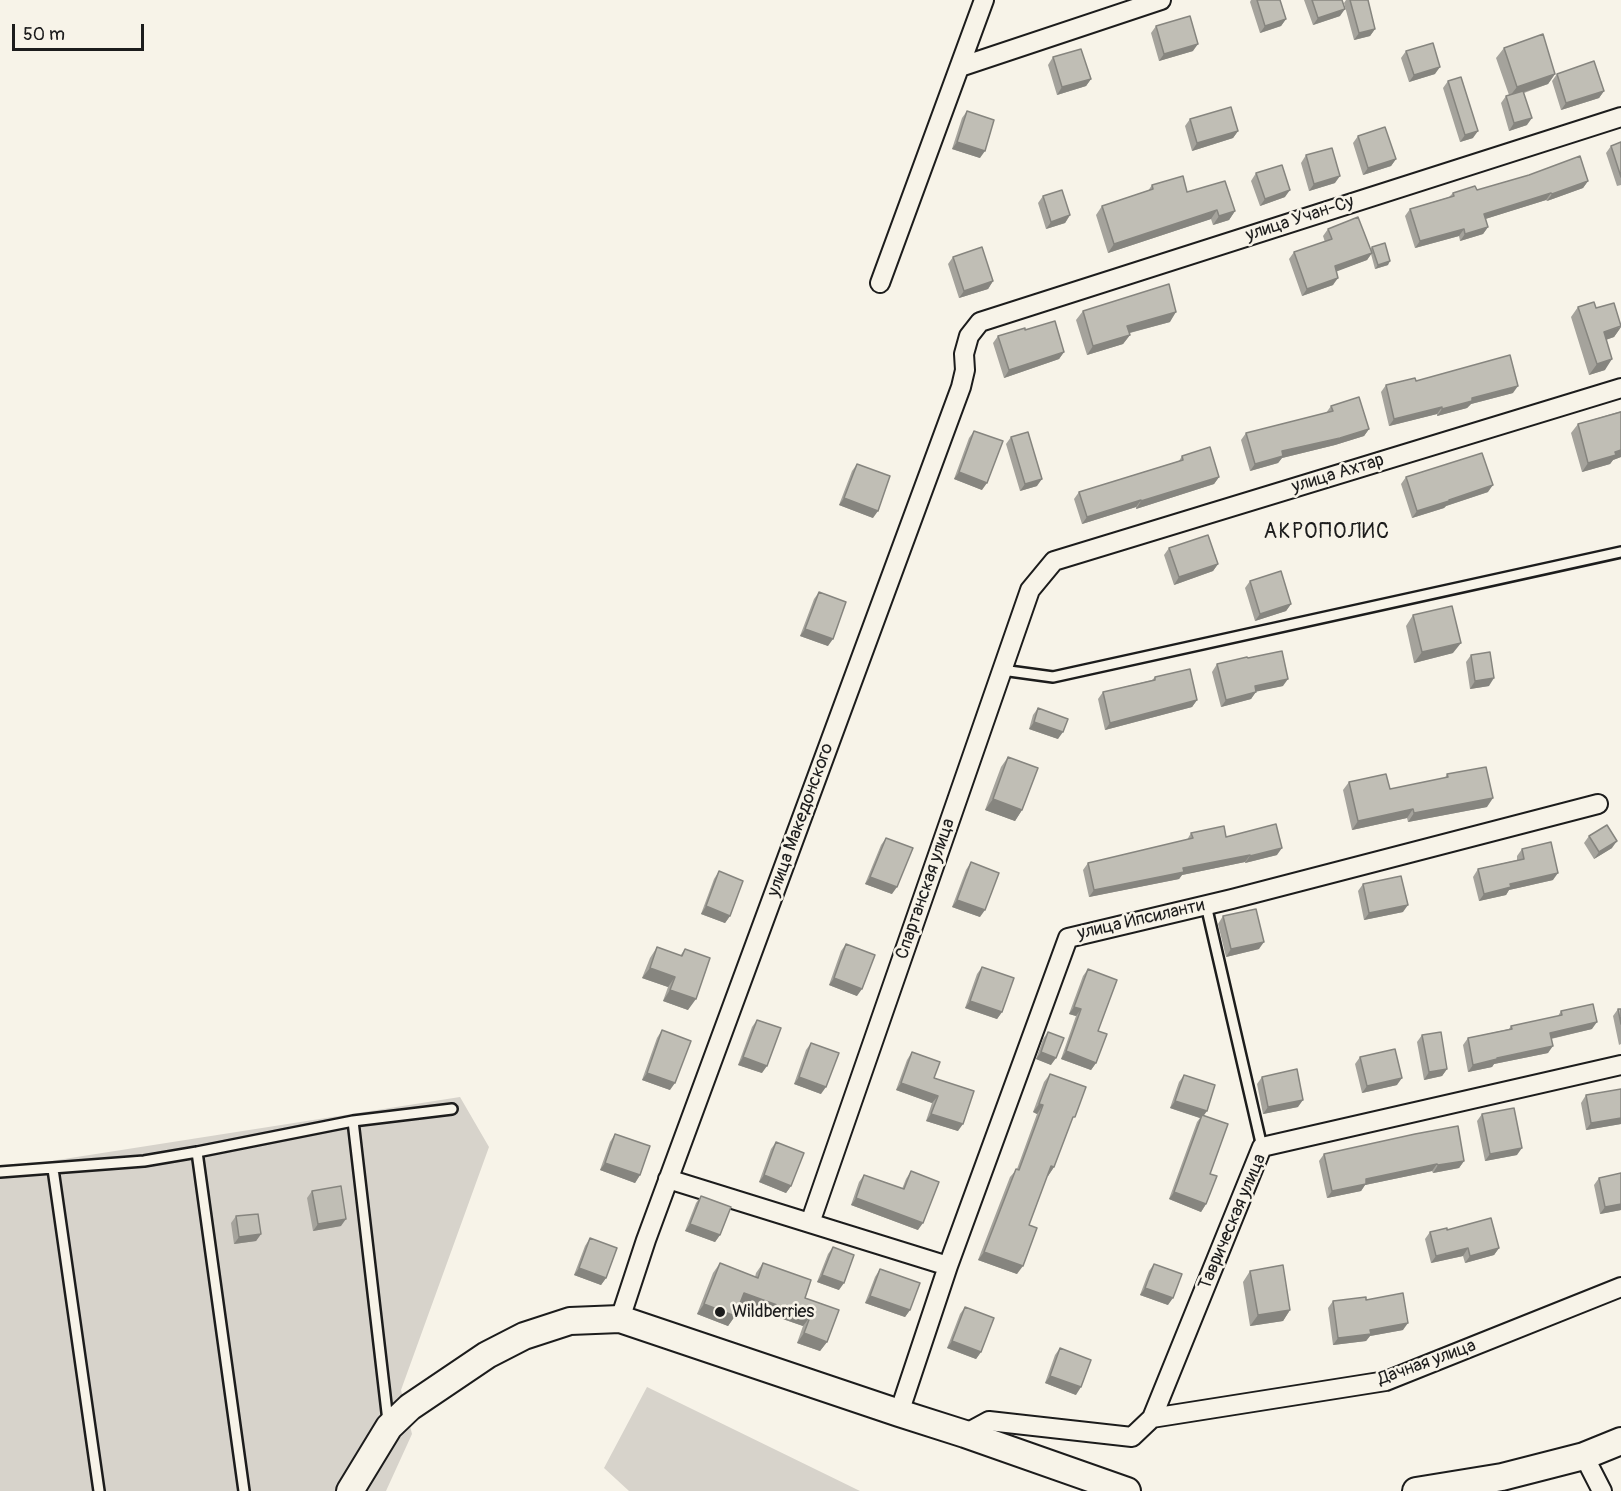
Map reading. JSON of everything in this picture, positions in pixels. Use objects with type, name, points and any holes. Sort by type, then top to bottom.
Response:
[{"type":"main road","points":[[350,1491],[389,1426],[410,1407],[487,1355],[524,1336],[570,1321],[620,1319],[965,1434],[1127,1491]]},
{"type":"main road","points":[[1416,1491],[1502,1477],[1584,1456],[1621,1441]]},
{"type":"street","points":[[880,283],[984,0]]},
{"type":"street","points":[[960,67],[1161,0]]},
{"type":"street","name":"улица Учан-Су","points":[[980,322],[1621,117]]},
{"type":"street","name":"улица Македонского","points":[[620,1319],[668,1179],[961,387],[965,370],[964,354],[969,336],[980,322]]},
{"type":"street","name":"улица Ахтар","points":[[1054,561],[1621,388]]},
{"type":"street","name":"Спартанская улица","points":[[810,1223],[1030,590],[1054,561]]},
{"type":"street","name":"улица Ипсиланти","points":[[898,1413],[948,1266],[1068,938],[1206,905],[1598,804]]},
{"type":"street","name":"Таврическая улица","points":[[965,1434],[989,1421],[1132,1437],[1152,1418],[1262,1147],[1621,1065]]},
{"type":"street","points":[[668,1179],[948,1266]]},
{"type":"street","name":"Дачная улица","points":[[1152,1418],[1386,1381],[1621,1287]]},
{"type":"street","points":[[1584,1456],[1602,1491]]},
{"type":"lane","points":[[1002,670],[1053,677],[1621,552]]},
{"type":"lane","points":[[1206,905],[1262,1147]]},
{"type":"lane","points":[[0,1173],[144,1161],[353,1121],[452,1109]]},
{"type":"lane","points":[[353,1121],[389,1426]]},
{"type":"lane","points":[[197,1152],[243,1491]]},
{"type":"lane","points":[[53,1169],[99,1491]]},
{"type":"shaded area","points":[[460,1097],[489,1147],[401,1390],[412,1434],[386,1491],[0,1491],[0,1169]]},
{"type":"shaded area","points":[[647,1387],[860,1491],[629,1491],[604,1468]]},
{"type":"building","points":[[1257,0],[1280,0],[1286,19],[1265,26]]},
{"type":"building","points":[[1312,0],[1342,0],[1345,9],[1318,18]]},
{"type":"building","points":[[1350,0],[1368,0],[1375,29],[1359,33]]},
{"type":"building","points":[[1190,16],[1198,44],[1164,54],[1156,26]]},
{"type":"building","points":[[1543,34],[1555,74],[1517,87],[1504,48]]},
{"type":"building","points":[[1433,43],[1440,67],[1414,75],[1406,51]]},
{"type":"building","points":[[1081,49],[1091,79],[1062,87],[1053,57]]},
{"type":"building","points":[[1594,61],[1604,91],[1566,103],[1557,74]]},
{"type":"building","points":[[1461,77],[1478,131],[1465,135],[1448,81]]},
{"type":"building","points":[[1523,91],[1532,118],[1514,123],[1506,96]]},
{"type":"building","points":[[1231,107],[1238,131],[1197,143],[1190,119]]},
{"type":"building","points":[[967,111],[994,120],[985,151],[957,142]]},
{"type":"building","points":[[1385,127],[1396,159],[1368,168],[1358,136]]},
{"type":"building","points":[[1621,142],[1621,177],[1611,146]]},
{"type":"building","points":[[1332,148],[1340,176],[1314,184],[1306,155]]},
{"type":"building","points":[[1580,156],[1588,181],[1484,214],[1488,227],[1465,234],[1464,229],[1420,241],[1410,209],[1454,196],[1453,193],[1475,186],[1477,190],[1529,175]]},
{"type":"building","points":[[1282,165],[1290,190],[1265,199],[1256,173]]},
{"type":"building","points":[[1183,176],[1187,192],[1225,181],[1235,211],[1219,216],[1217,210],[1114,244],[1102,206],[1153,189],[1152,185]]},
{"type":"building","points":[[1062,190],[1070,215],[1051,222],[1043,196]]},
{"type":"building","points":[[1358,217],[1372,253],[1335,266],[1338,278],[1307,289],[1294,252],[1332,239],[1328,229]]},
{"type":"building","points":[[1385,243],[1390,261],[1378,265],[1372,247]]},
{"type":"building","points":[[982,247],[993,281],[964,291],[953,257]]},
{"type":"building","points":[[1169,284],[1176,312],[1127,326],[1130,335],[1093,346],[1083,311]]},
{"type":"building","points":[[1594,302],[1596,308],[1614,303],[1621,326],[1604,332],[1612,359],[1597,364],[1578,307]]},
{"type":"building","points":[[1055,321],[1064,352],[1009,370],[998,336]]},
{"type":"building","points":[[1510,355],[1518,386],[1472,398],[1472,401],[1442,409],[1442,407],[1394,419],[1386,385],[1415,378],[1416,381]]},
{"type":"building","points":[[1359,397],[1369,429],[1282,451],[1283,456],[1255,464],[1246,433],[1333,411],[1331,406]]},
{"type":"building","points":[[1621,412],[1621,450],[1615,452],[1616,455],[1588,463],[1578,424]]},
{"type":"building","points":[[974,431],[1003,441],[987,483],[959,472]]},
{"type":"building","points":[[1028,432],[1042,479],[1025,484],[1011,437]]},
{"type":"building","points":[[1210,447],[1219,477],[1087,517],[1079,492],[1183,460],[1182,456]]},
{"type":"building","points":[[1482,453],[1493,485],[1417,511],[1406,477]]},
{"type":"building","points":[[857,464],[890,476],[878,511],[844,498]]},
{"type":"building","points":[[1208,535],[1218,564],[1179,577],[1169,548]]},
{"type":"building","points":[[1281,571],[1291,604],[1260,614],[1250,581]]},
{"type":"building","points":[[819,592],[846,602],[833,639],[805,629]]},
{"type":"building","points":[[1452,606],[1461,643],[1422,652],[1413,615]]},
{"type":"building","points":[[1282,651],[1288,679],[1255,686],[1256,692],[1226,700],[1217,664]]},
{"type":"building","points":[[1490,652],[1494,678],[1475,681],[1471,655]]},
{"type":"building","points":[[1190,669],[1197,700],[1110,723],[1103,692]]},
{"type":"building","points":[[1038,708],[1068,719],[1063,732],[1034,722]]},
{"type":"building","points":[[1008,757],[1038,768],[1022,810],[993,799]]},
{"type":"building","points":[[1486,767],[1493,798],[1414,813],[1413,809],[1358,821],[1349,782],[1386,774],[1390,789],[1448,777],[1447,774]]},
{"type":"building","points":[[1276,824],[1282,848],[1183,868],[1184,872],[1094,890],[1088,863],[1193,838],[1191,833],[1224,826],[1226,837]]},
{"type":"building","points":[[1607,825],[1617,841],[1599,852],[1589,836]]},
{"type":"building","points":[[886,838],[913,848],[897,887],[870,877]]},
{"type":"building","points":[[1551,842],[1558,873],[1510,884],[1511,887],[1484,894],[1478,869],[1524,859],[1522,849]]},
{"type":"building","points":[[971,862],[999,873],[985,910],[957,900]]},
{"type":"building","points":[[719,871],[743,881],[730,916],[706,906]]},
{"type":"building","points":[[1401,876],[1408,905],[1369,913],[1363,884]]},
{"type":"building","points":[[1256,909],[1264,942],[1231,949],[1223,916]]},
{"type":"building","points":[[846,944],[875,955],[862,989],[834,978]]},
{"type":"building","points":[[657,947],[682,956],[685,949],[710,958],[696,999],[670,990],[675,977],[650,968]]},
{"type":"building","points":[[982,967],[1014,978],[1002,1012],[970,1001]]},
{"type":"building","points":[[1088,969],[1117,980],[1098,1031],[1107,1034],[1096,1063],[1066,1051],[1081,1009],[1074,1007]]},
{"type":"building","points":[[1593,1004],[1597,1022],[1550,1033],[1553,1046],[1473,1065],[1468,1038],[1512,1029],[1511,1026],[1562,1015],[1561,1011]]},
{"type":"building","points":[[757,1020],[781,1028],[767,1066],[743,1057]]},
{"type":"building","points":[[662,1030],[691,1041],[675,1083],[647,1073]]},
{"type":"building","points":[[1048,1032],[1064,1038],[1056,1058],[1041,1052]]},
{"type":"building","points":[[1441,1032],[1447,1069],[1429,1072],[1422,1035]]},
{"type":"building","points":[[811,1043],[839,1053],[826,1087],[799,1077]]},
{"type":"building","points":[[1395,1049],[1402,1078],[1367,1086],[1360,1057]]},
{"type":"building","points":[[912,1052],[940,1062],[934,1078],[974,1091],[963,1124],[931,1114],[938,1096],[901,1083]]},
{"type":"building","points":[[1297,1069],[1303,1100],[1268,1107],[1262,1077]]},
{"type":"building","points":[[1050,1074],[1086,1087],[1054,1167],[1051,1166],[1029,1225],[1037,1228],[1023,1266],[984,1252],[1016,1169],[1019,1170],[1043,1105],[1039,1104]]},
{"type":"building","points":[[1184,1075],[1215,1085],[1207,1111],[1175,1101]]},
{"type":"building","points":[[1621,1089],[1621,1118],[1591,1123],[1586,1095]]},
{"type":"building","points":[[1514,1108],[1522,1148],[1490,1154],[1482,1114]]},
{"type":"building","points":[[1202,1115],[1228,1124],[1210,1174],[1217,1176],[1206,1204],[1174,1192]]},
{"type":"building","points":[[1458,1126],[1464,1161],[1437,1164],[1366,1179],[1366,1184],[1332,1191],[1324,1154]]},
{"type":"building","points":[[615,1134],[650,1146],[640,1175],[605,1163]]},
{"type":"building","points":[[776,1142],[804,1153],[791,1186],[764,1175]]},
{"type":"building","points":[[911,1171],[939,1182],[923,1223],[856,1198],[864,1175],[904,1189]]},
{"type":"building","points":[[1621,1173],[1621,1204],[1605,1207],[1599,1178]]},
{"type":"building","points":[[341,1186],[346,1219],[318,1224],[312,1191]]},
{"type":"building","points":[[701,1196],[731,1207],[720,1235],[690,1224]]},
{"type":"building","points":[[258,1214],[261,1234],[239,1237],[236,1216]]},
{"type":"building","points":[[1491,1218],[1499,1248],[1470,1256],[1468,1248],[1436,1256],[1430,1232],[1447,1228],[1447,1230]]},
{"type":"building","points":[[590,1238],[617,1248],[606,1278],[579,1268]]},
{"type":"building","points":[[833,1247],[854,1255],[844,1283],[822,1275]]},
{"type":"building","points":[[720,1263],[758,1278],[763,1263],[811,1280],[805,1298],[839,1310],[827,1342],[804,1333],[810,1317],[744,1293],[735,1316],[704,1304]]},
{"type":"building","points":[[1154,1264],[1182,1274],[1173,1298],[1145,1288]]},
{"type":"building","points":[[1283,1265],[1290,1310],[1258,1315],[1250,1271]]},
{"type":"building","points":[[880,1269],[920,1283],[910,1310],[870,1296]]},
{"type":"building","points":[[1403,1293],[1408,1323],[1370,1330],[1371,1334],[1338,1338],[1333,1301],[1366,1297],[1366,1300]]},
{"type":"building","points":[[965,1307],[994,1318],[981,1352],[952,1341]]},
{"type":"building","points":[[1060,1348],[1091,1360],[1081,1387],[1050,1376]]},
{"type":"place","name":"Wildberries","points":[[720,1312]]},
{"type":"district","name":"АКРОПОЛИС","points":[[1327,533]]}]
